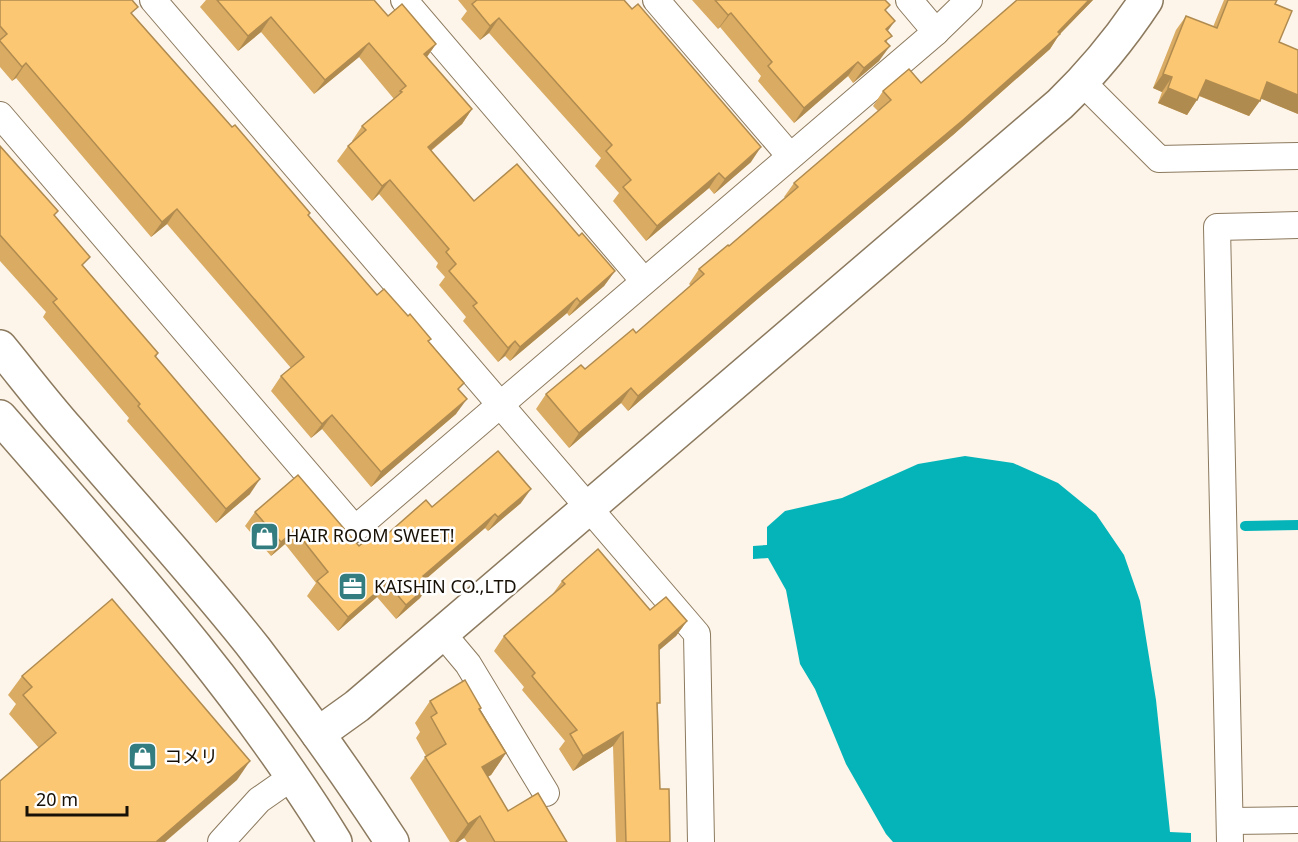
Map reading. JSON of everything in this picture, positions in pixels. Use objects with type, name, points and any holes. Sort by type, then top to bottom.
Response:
[{"type":"street","points":[[153,0],[697,634],[701,842]]},
{"type":"street","points":[[404,0],[645,281]]},
{"type":"street","points":[[656,0],[790,156]]},
{"type":"street","points":[[909,0],[936,32]]},
{"type":"street","points":[[0,115],[355,529],[936,32],[969,0]]},
{"type":"street","points":[[318,734],[353,709],[1060,104],[1123,35],[1146,0]]},
{"type":"street","points":[[1082,82],[1158,159],[1298,156]]},
{"type":"street","points":[[1298,225],[1217,226],[1230,832],[1298,820]]},
{"type":"street","points":[[0,347],[254,648],[318,734],[392,842]]},
{"type":"street","points":[[0,417],[163,604],[220,677],[292,777],[334,842]]},
{"type":"street","points":[[442,633],[468,664],[546,793]]},
{"type":"street","points":[[221,842],[259,800],[292,777]]},
{"type":"water","points":[[965,456],[1013,463],[1058,483],[1096,514],[1124,555],[1140,601],[1156,700],[1170,832],[1191,833],[1191,842],[893,842],[886,834],[846,764],[815,689],[800,664],[786,590],[768,558],[753,559],[753,546],[767,545],[767,527],[785,511],[842,498],[918,464]]},
{"type":"building","points":[[0,0],[132,0],[138,7],[131,13],[232,127],[235,125],[377,295],[384,289],[408,316],[410,314],[431,339],[428,341],[464,383],[458,389],[467,399],[381,472],[332,415],[322,424],[281,376],[304,357],[177,209],[162,222],[26,63],[22,67],[0,41],[7,34],[0,26]]},
{"type":"building","points":[[217,0],[374,0],[388,16],[402,4],[436,44],[424,54],[472,109],[428,147],[474,201],[517,164],[579,236],[582,233],[615,271],[580,302],[577,298],[520,347],[515,341],[508,348],[473,306],[477,303],[449,271],[456,264],[446,252],[449,249],[390,180],[382,186],[348,146],[366,130],[362,126],[406,86],[369,43],[325,80],[271,17],[248,36]]},
{"type":"building","points":[[477,0],[624,0],[632,9],[638,4],[761,147],[725,179],[719,173],[657,226],[623,187],[631,180],[606,151],[612,145],[499,18],[490,26],[472,4]]},
{"type":"building","points":[[715,0],[885,0],[890,5],[885,10],[895,21],[886,29],[892,36],[885,41],[890,46],[864,68],[858,62],[804,108],[768,66],[772,62],[731,13],[728,15]]},
{"type":"building","points":[[1017,0],[1089,0],[1058,32],[1060,34],[963,120],[638,396],[631,388],[579,433],[546,394],[581,365],[585,369],[633,329],[636,333],[704,274],[699,269],[798,187],[794,183],[891,100],[883,91],[909,69],[921,83]]},
{"type":"building","points":[[1228,0],[1277,0],[1275,4],[1292,11],[1279,42],[1298,50],[1298,95],[1267,82],[1260,101],[1206,80],[1197,100],[1168,88],[1172,77],[1163,74],[1186,16],[1217,28]]},
{"type":"building","points":[[0,146],[58,211],[54,215],[90,257],[82,265],[158,353],[155,356],[260,479],[226,509],[53,302],[57,299],[0,235]]},
{"type":"building","points":[[498,451],[531,489],[498,517],[495,514],[423,576],[430,584],[406,605],[387,583],[348,617],[317,581],[328,572],[295,530],[281,542],[255,512],[298,475],[359,546],[378,530],[384,537],[426,500],[432,507]]},
{"type":"building","points":[[598,549],[650,610],[666,597],[687,621],[659,645],[660,703],[657,703],[660,789],[669,789],[670,842],[626,842],[623,732],[583,756],[570,734],[577,730],[532,676],[535,673],[504,636],[565,584],[562,581]]},
{"type":"building","points":[[112,599],[250,761],[156,842],[0,842],[0,781],[56,733],[23,695],[32,687],[22,676]]},
{"type":"building","points":[[465,680],[481,708],[479,709],[506,753],[482,767],[508,811],[538,793],[567,842],[495,842],[480,816],[468,824],[425,757],[446,744],[431,717],[437,713],[430,701]]},
{"type":"waterway","points":[[1245,526],[1298,525]]},
{"type":"place","name":"HAIR ROOM SWEET!","points":[[265,536]]},
{"type":"place","name":"KAISHIN CO.,LTD","points":[[353,587]]},
{"type":"place","name":"コメリ","points":[[143,757]]}]
